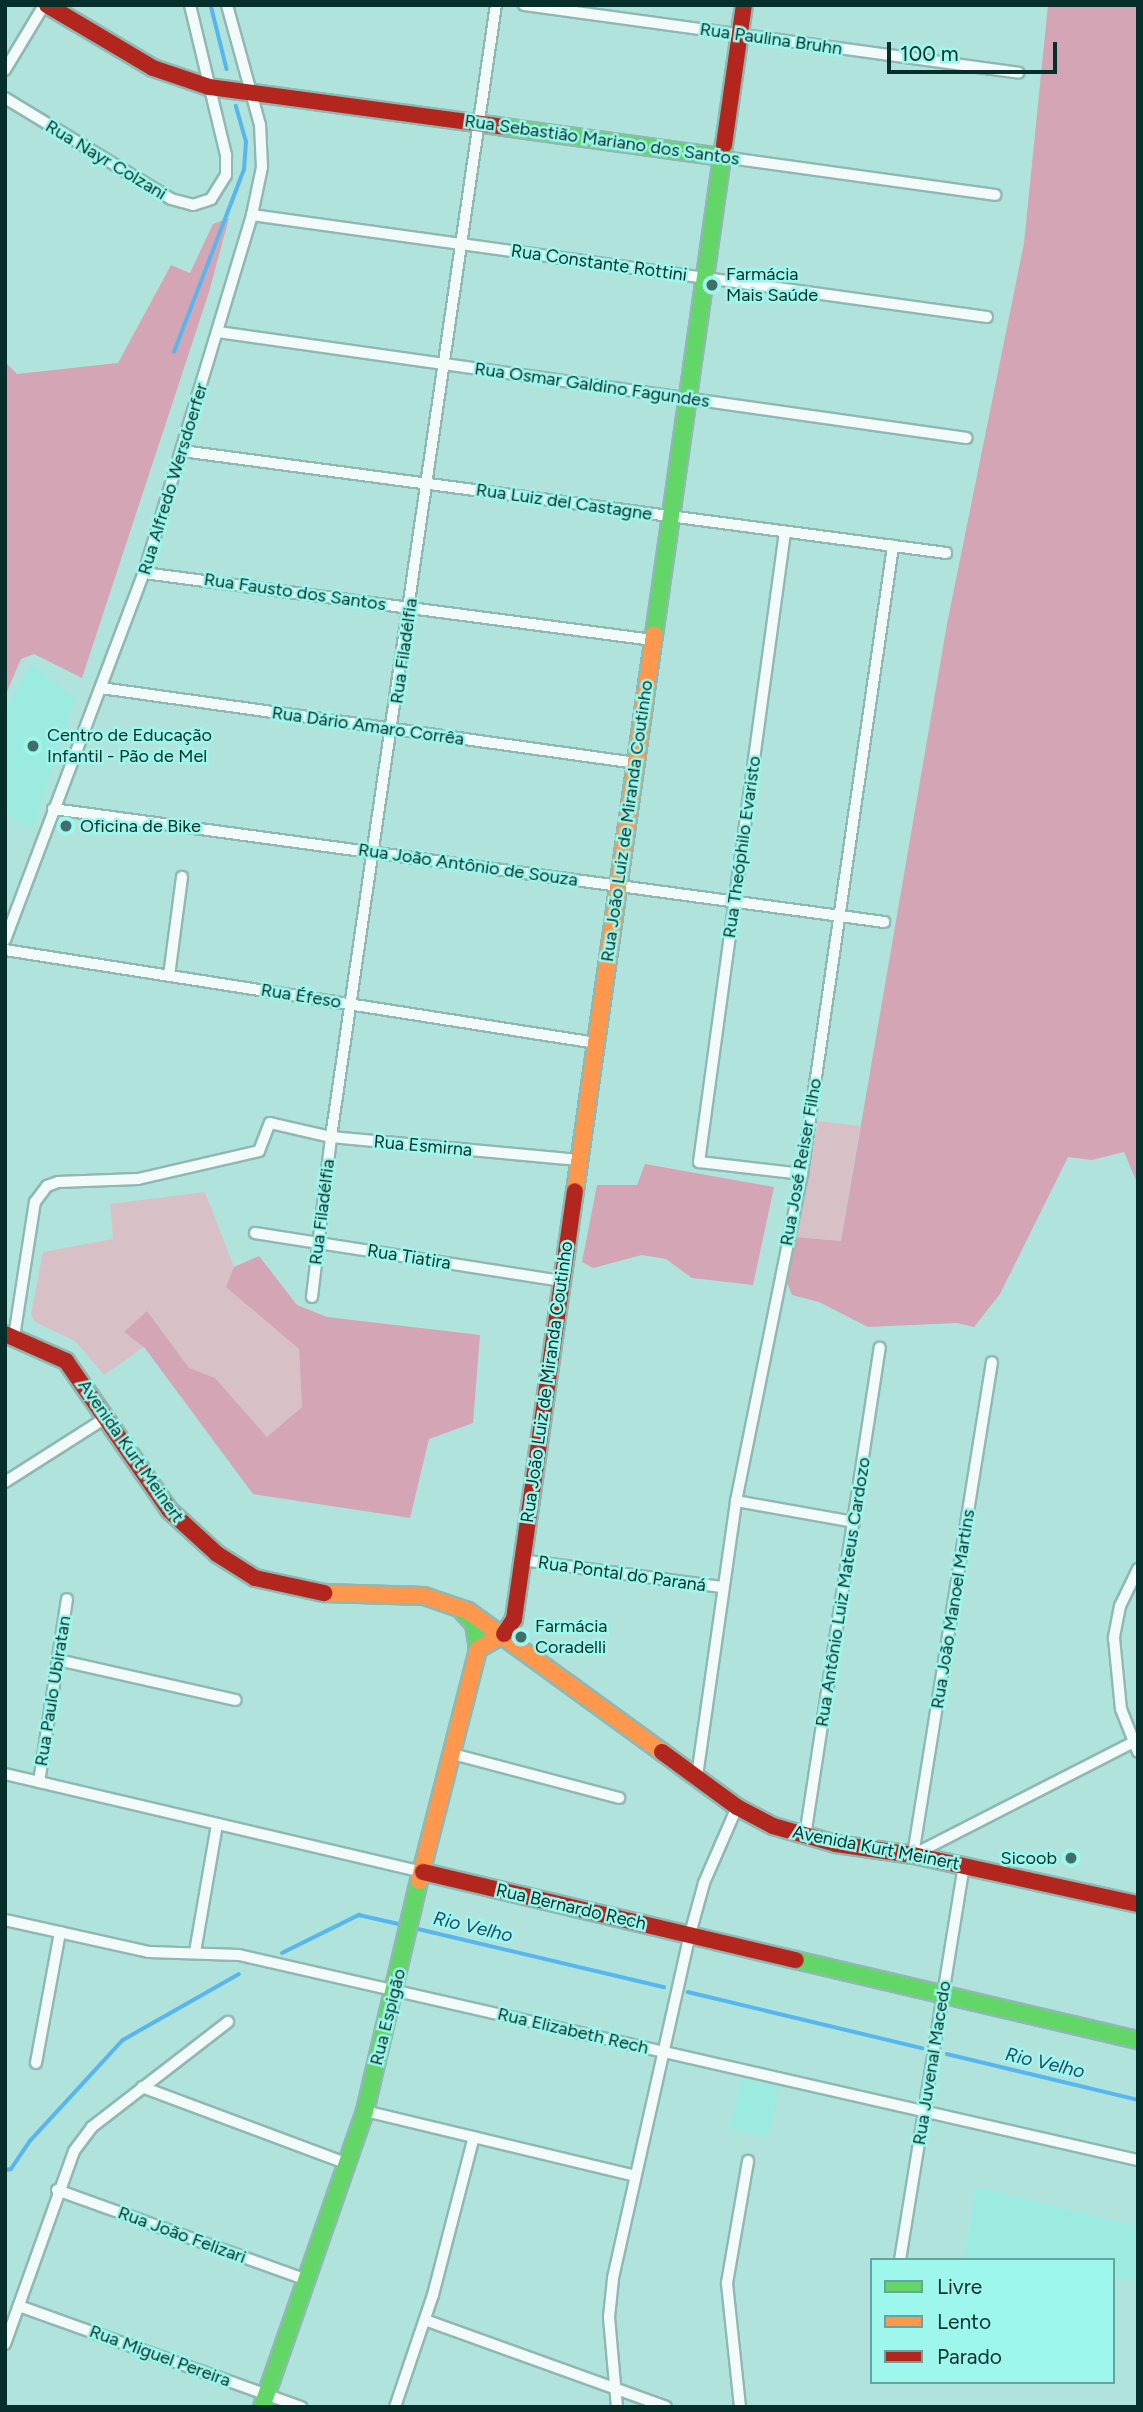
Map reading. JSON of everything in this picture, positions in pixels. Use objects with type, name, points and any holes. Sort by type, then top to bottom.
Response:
[{"type":"street","points":[[5,69],[46,5]]},
{"type":"street","name":"Rua Sebastião Mariano dos Santos","points":[[46,5],[153,68],[209,87],[995,195]]},
{"type":"street","points":[[190,5],[209,87]]},
{"type":"street","name":"Rua Alfredo Wersdoerfer","points":[[5,940],[52,809],[144,573],[252,215],[263,152],[253,93],[227,5]]},
{"type":"street","name":"Rua Filadélfia","points":[[312,1297],[331,1137],[354,1005],[496,5]]},
{"type":"street","name":"Rua Paulina Bruhn","points":[[524,5],[1018,73]]},
{"type":"street","name":"Rua João Luiz de Miranda Coutinho","points":[[504,1634],[514,1619],[577,1160],[596,1044],[744,5]]},
{"type":"street","name":"Rua Nayr Colzani","points":[[5,98],[171,199],[193,205],[211,199],[223,184],[226,165],[209,87]]},
{"type":"street","name":"Rua Constante Rottini","points":[[252,215],[987,317]]},
{"type":"street","name":"Rua Osmar Galdino Fagundes","points":[[218,332],[967,438]]},
{"type":"street","name":"Rua Luiz del Castagne","points":[[181,450],[946,554]]},
{"type":"street","name":"Rua Theóphilo Evaristo","points":[[785,532],[699,1162],[802,1174]]},
{"type":"street","name":"Rua José Reiser Filho","points":[[697,1776],[736,1501],[802,1174],[893,546]]},
{"type":"street","name":"Rua Fausto dos Santos","points":[[144,573],[653,640]]},
{"type":"street","name":"Rua Dário Amaro Corrêa","points":[[101,688],[636,763]]},
{"type":"street","name":"Rua João Antônio de Souza","points":[[52,809],[884,922]]},
{"type":"street","points":[[169,976],[182,877]]},
{"type":"street","name":"Rua Éfeso","points":[[5,950],[596,1044]]},
{"type":"street","name":"Rua Esmirna","points":[[10,1336],[35,1202],[47,1186],[138,1179],[258,1151],[270,1123],[331,1137],[577,1160]]},
{"type":"street","name":"Rua Tiatira","points":[[255,1233],[562,1281]]},
{"type":"street","name":"Avenida Kurt Meinert","points":[[10,1336],[66,1361],[176,1518],[217,1554],[247,1573],[289,1591],[410,1594],[458,1607],[504,1634],[737,1807],[805,1836],[913,1855],[1138,1904]]},
{"type":"street","name":"Rua Antônio Luiz Mateus Cardozo","points":[[805,1836],[880,1349]]},
{"type":"street","name":"Rua João Manoel Martins","points":[[913,1855],[992,1362]]},
{"type":"street","points":[[5,1467],[10,1480],[107,1417]]},
{"type":"street","points":[[736,1501],[854,1522]]},
{"type":"street","name":"Rua Pontal do Paraná","points":[[522,1560],[722,1587]]},
{"type":"street","points":[[913,1855],[1135,1748],[1121,1709],[1114,1638],[1120,1606],[1138,1569]]},
{"type":"street","name":"Rua Paulo Ubiratan","points":[[40,1782],[67,1600]]},
{"type":"street","points":[[458,1607],[474,1624],[478,1649],[504,1634]]},
{"type":"street","name":"Rua Espigão","points":[[265,2401],[365,2112],[449,1754],[478,1649]]},
{"type":"street","points":[[58,1660],[236,1700]]},
{"type":"street","points":[[449,1754],[619,1798]]},
{"type":"street","name":"Rua Bernardo Rech","points":[[5,1774],[1138,2040]]},
{"type":"street","points":[[617,2407],[610,2298],[690,1934],[704,1884],[737,1807]]},
{"type":"street","points":[[195,1952],[217,1824]]},
{"type":"street","name":"Rua Juvenal Macedo","points":[[900,2258],[964,1866]]},
{"type":"street","name":"Rua Elizabeth Rech","points":[[5,1920],[149,1952],[239,1955],[1138,2160]]},
{"type":"street","points":[[36,2063],[60,1932]]},
{"type":"street","points":[[5,2344],[57,2190],[74,2151],[92,2127],[228,2022]]},
{"type":"street","points":[[142,2087],[348,2164]]},
{"type":"street","points":[[365,2112],[635,2176]]},
{"type":"street","points":[[395,2407],[425,2320],[474,2137]]},
{"type":"street","points":[[740,2407],[727,2283],[748,2161]]},
{"type":"street","name":"Rua João Felizari","points":[[57,2190],[307,2280]]},
{"type":"street","name":"Rua Miguel Pereira","points":[[19,2305],[265,2401],[301,2407]]},
{"type":"street","points":[[425,2320],[666,2407]]},
{"type":"shaded area","points":[[1048,5],[1138,5],[1138,1185],[1124,1152],[1092,1160],[1068,1157],[1000,1294],[974,1327],[957,1323],[868,1327],[819,1302],[792,1295],[785,1278],[795,1237],[841,1241],[947,624],[1024,243]]},
{"type":"shaded area","points":[[229,218],[209,292],[82,678],[34,654],[21,659],[5,696],[5,362],[17,374],[118,363],[171,265],[190,273],[213,224]]},
{"type":"shaded area","name":"Centro de Educação Infantil - Pão de Mel","points":[[32,663],[75,699],[33,830],[5,813],[5,712]]},
{"type":"shaded area","points":[[818,1121],[860,1126],[841,1241],[795,1237]]},
{"type":"shaded area","points":[[645,1164],[774,1187],[753,1285],[692,1278],[666,1259],[642,1255],[593,1268],[582,1262],[597,1185],[637,1185]]},
{"type":"shaded area","points":[[205,1192],[234,1267],[227,1287],[299,1349],[302,1407],[267,1437],[215,1378],[189,1368],[147,1311],[144,1347],[104,1375],[75,1341],[35,1322],[31,1314],[43,1252],[113,1239],[110,1204]]},
{"type":"shaded area","points":[[259,1256],[297,1305],[327,1317],[480,1335],[473,1423],[429,1439],[410,1518],[253,1494],[144,1347],[124,1332],[147,1311],[189,1368],[215,1378],[267,1437],[302,1407],[299,1349],[226,1287],[234,1267]]},
{"type":"shaded area","points":[[742,2078],[780,2087],[768,2137],[730,2128]]},
{"type":"shaded area","points":[[976,2187],[1138,2226],[1138,2279],[1115,2279],[1115,2258],[964,2258]]},
{"type":"waterway","points":[[211,5],[227,69]]},
{"type":"waterway","points":[[174,352],[244,170],[246,142],[236,106]]},
{"type":"waterway","name":"Rio Velho","points":[[282,1953],[359,1915],[403,1925]]},
{"type":"waterway","name":"Rio Velho","points":[[414,1928],[664,1987]]},
{"type":"waterway","name":"Rio Velho","points":[[5,2170],[11,2169],[30,2141],[123,2040],[239,1974]]},
{"type":"waterway","name":"Rio Velho","points":[[688,1992],[922,2048]]},
{"type":"waterway","name":"Rio Velho","points":[[947,2054],[1138,2100]]},
{"type":"traffic: fast","points":[[503,127],[722,157]]},
{"type":"traffic: fast","points":[[654,635],[724,145]]},
{"type":"traffic: fast","points":[[462,1611],[474,1624],[478,1649]]},
{"type":"traffic: fast","points":[[262,2407],[365,2111],[419,1881]]},
{"type":"traffic: fast","points":[[796,1960],[1138,2040]]},
{"type":"traffic: slow","points":[[575,1191],[654,635]]},
{"type":"traffic: slow","points":[[324,1593],[424,1596],[468,1611],[662,1752]]},
{"type":"traffic: slow","points":[[419,1881],[478,1649],[504,1634]]},
{"type":"traffic: jam","points":[[47,5],[153,68],[209,87],[503,127]]},
{"type":"traffic: jam","points":[[724,145],[744,5]]},
{"type":"traffic: jam","points":[[504,1634],[514,1619],[575,1191]]},
{"type":"traffic: jam","points":[[5,1334],[66,1361],[169,1510],[217,1554],[255,1578],[324,1593]]},
{"type":"traffic: jam","points":[[662,1752],[737,1807],[773,1826],[836,1844],[913,1855],[1138,1904]]},
{"type":"traffic: jam","points":[[423,1872],[796,1960]]},
{"type":"place","name":"Farmácia Mais Saúde","points":[[712,285]]},
{"type":"place","name":"Centro de Educação Infantil - Pão de Mel","points":[[33,746]]},
{"type":"place","name":"Oficina de Bike","points":[[66,826]]},
{"type":"place","name":"Farmácia Coradelli","points":[[521,1637]]},
{"type":"place","name":"Sicoob","points":[[1071,1858]]}]
